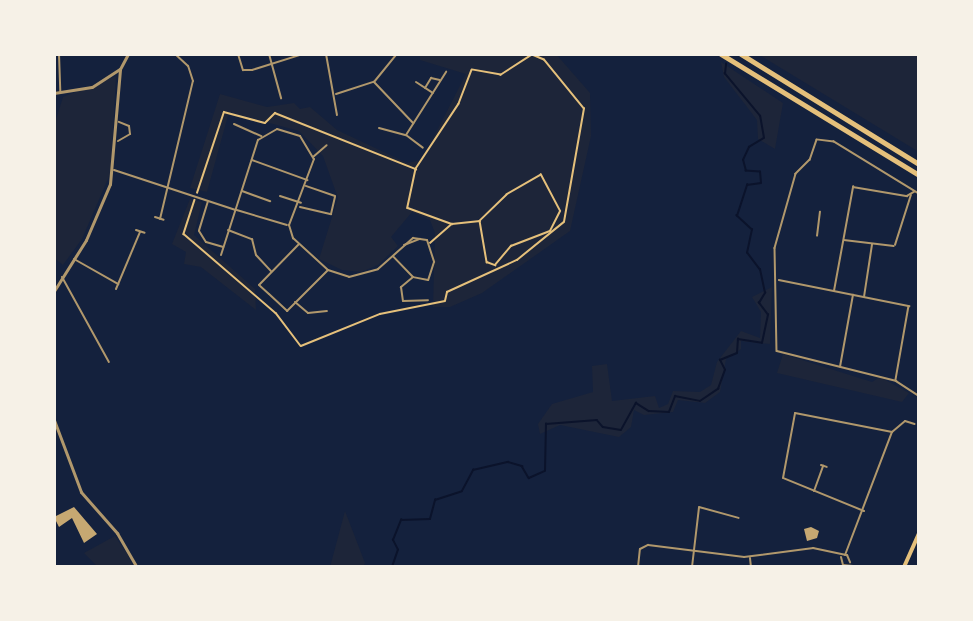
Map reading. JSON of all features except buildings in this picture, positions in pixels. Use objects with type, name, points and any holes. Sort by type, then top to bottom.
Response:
[{"type":"highway","points":[[741,54],[919,164]]},
{"type":"highway","points":[[723,55],[919,175]]},
{"type":"main road","points":[[904,567],[919,532]]},
{"type":"street","points":[[59,54],[60,93]]},
{"type":"street","points":[[54,291],[74,259],[114,170],[118,141],[120,69],[128,54]]},
{"type":"street","points":[[155,217],[162,219],[193,81],[188,66],[175,54]]},
{"type":"street","points":[[238,54],[243,70],[272,66],[303,54]]},
{"type":"street","points":[[269,54],[281,98]]},
{"type":"street","points":[[326,54],[336,94],[332,107],[336,116]]},
{"type":"street","points":[[336,94],[374,82],[397,54]]},
{"type":"street","points":[[54,93],[92,87],[120,69]]},
{"type":"street","points":[[406,135],[446,72]]},
{"type":"street","points":[[425,88],[431,78],[441,80]]},
{"type":"street","points":[[374,82],[413,123]]},
{"type":"street","points":[[416,82],[434,94]]},
{"type":"street","points":[[118,141],[130,134],[129,126],[119,122]]},
{"type":"street","points":[[234,124],[261,136]]},
{"type":"street","points":[[380,128],[406,135],[423,148]]},
{"type":"street","points":[[221,255],[261,136],[277,129],[300,136],[313,157]]},
{"type":"street","points":[[919,194],[855,159],[834,142],[815,141],[810,160],[796,174],[787,219],[776,239],[779,280],[777,351],[896,381],[919,396]]},
{"type":"street","points":[[289,225],[300,207],[313,157],[327,145]]},
{"type":"street","points":[[252,159],[307,180]]},
{"type":"street","points":[[114,170],[289,225],[299,244],[327,270],[363,276],[393,256],[404,245],[420,238],[427,240],[430,243],[434,262],[428,280],[413,277],[393,256]]},
{"type":"street","points":[[300,207],[328,216],[336,200],[306,186]]},
{"type":"street","points":[[834,292],[853,187],[911,195]]},
{"type":"street","points":[[242,191],[270,201]]},
{"type":"street","points":[[843,240],[894,246],[911,195],[915,191]]},
{"type":"street","points":[[280,196],[301,203]]},
{"type":"street","points":[[208,201],[199,231],[206,242],[224,248]]},
{"type":"street","points":[[817,236],[820,212]]},
{"type":"street","points":[[228,230],[252,239],[256,255],[271,271]]},
{"type":"street","points":[[116,289],[138,231],[145,233]]},
{"type":"street","points":[[404,245],[420,238]]},
{"type":"street","points":[[299,244],[260,285],[287,310],[327,270]]},
{"type":"street","points":[[864,297],[872,245]]},
{"type":"street","points":[[74,259],[118,284]]},
{"type":"street","points":[[413,277],[401,287],[404,301],[428,300]]},
{"type":"street","points":[[62,278],[108,362]]},
{"type":"street","points":[[779,280],[909,306],[896,381]]},
{"type":"street","points":[[840,368],[853,295]]},
{"type":"street","points":[[295,302],[308,313],[327,311]]},
{"type":"street","points":[[864,511],[782,476],[797,411],[892,432]]},
{"type":"street","points":[[54,420],[81,492],[117,533],[137,567]]},
{"type":"street","points":[[638,567],[643,547],[750,556],[813,548],[841,557],[845,555],[864,511],[892,432],[909,420],[915,424]]},
{"type":"street","points":[[814,491],[824,466]]},
{"type":"street","points":[[692,567],[699,507],[739,518]]},
{"type":"street","points":[[845,555],[850,562],[863,567]]},
{"type":"street","points":[[750,556],[751,567]]},
{"type":"street","points":[[841,557],[842,566],[850,562]]},
{"type":"path","points":[[416,169],[279,114],[265,123],[224,112],[184,234],[276,313],[301,346],[380,314],[445,301],[447,292],[491,275],[542,242],[564,222],[582,130],[582,101],[544,60],[532,55],[510,73],[472,70],[459,104],[416,169],[408,208],[452,224],[480,221],[507,195],[541,175],[560,211],[550,231],[511,246],[495,265],[487,262],[480,221]]},
{"type":"path","points":[[430,243],[452,224]]},
{"type":"shaded area","points":[[420,54],[556,54],[590,93],[591,136],[570,231],[482,293],[450,307],[433,307],[435,233],[430,220],[412,212],[391,237],[398,246],[378,265],[361,272],[342,270],[319,259],[338,198],[323,156],[299,131],[229,112],[207,192],[190,188],[220,94],[267,107],[294,103],[300,109],[310,107],[337,130],[407,163],[422,160],[466,74],[420,60]]},
{"type":"shaded area","points":[[758,54],[919,54],[919,152],[771,62]]},
{"type":"shaded area","points":[[721,62],[783,103],[775,149],[758,139],[757,120],[724,77]]},
{"type":"shaded area","points":[[116,76],[111,172],[82,239],[63,265],[54,258],[54,126],[63,97]]},
{"type":"shaded area","points":[[190,199],[202,202],[194,235],[255,289],[256,310],[201,267],[184,264],[186,252],[172,244]]},
{"type":"shaded area","points":[[772,287],[770,344],[741,341],[741,349],[726,359],[720,392],[705,403],[678,400],[673,412],[644,415],[634,410],[631,427],[619,437],[560,425],[540,434],[538,424],[552,404],[593,392],[592,366],[607,364],[612,401],[655,396],[659,408],[668,404],[673,391],[700,392],[711,385],[717,362],[741,331],[760,338],[761,312],[752,297]]},
{"type":"shaded area","points":[[783,354],[872,382],[880,377],[909,393],[902,402],[777,373]]},
{"type":"shaded area","points":[[345,511],[365,563],[363,567],[330,567]]},
{"type":"shaded area","points":[[115,536],[133,567],[98,567],[84,553]]},
{"type":"waterway","points":[[392,567],[398,550],[393,540],[401,520],[430,519],[435,500],[462,491],[473,470],[508,462],[522,466],[529,478],[545,471],[546,424],[597,420],[603,427],[621,430],[636,403],[649,411],[669,412],[675,396],[700,401],[718,389],[725,370],[720,360],[737,353],[738,339],[762,343],[768,315],[759,303],[765,293],[760,270],[747,253],[752,230],[737,216],[747,185],[761,183],[760,172],[746,171],[743,160],[749,147],[764,138],[760,116],[725,74],[726,64]]}]
